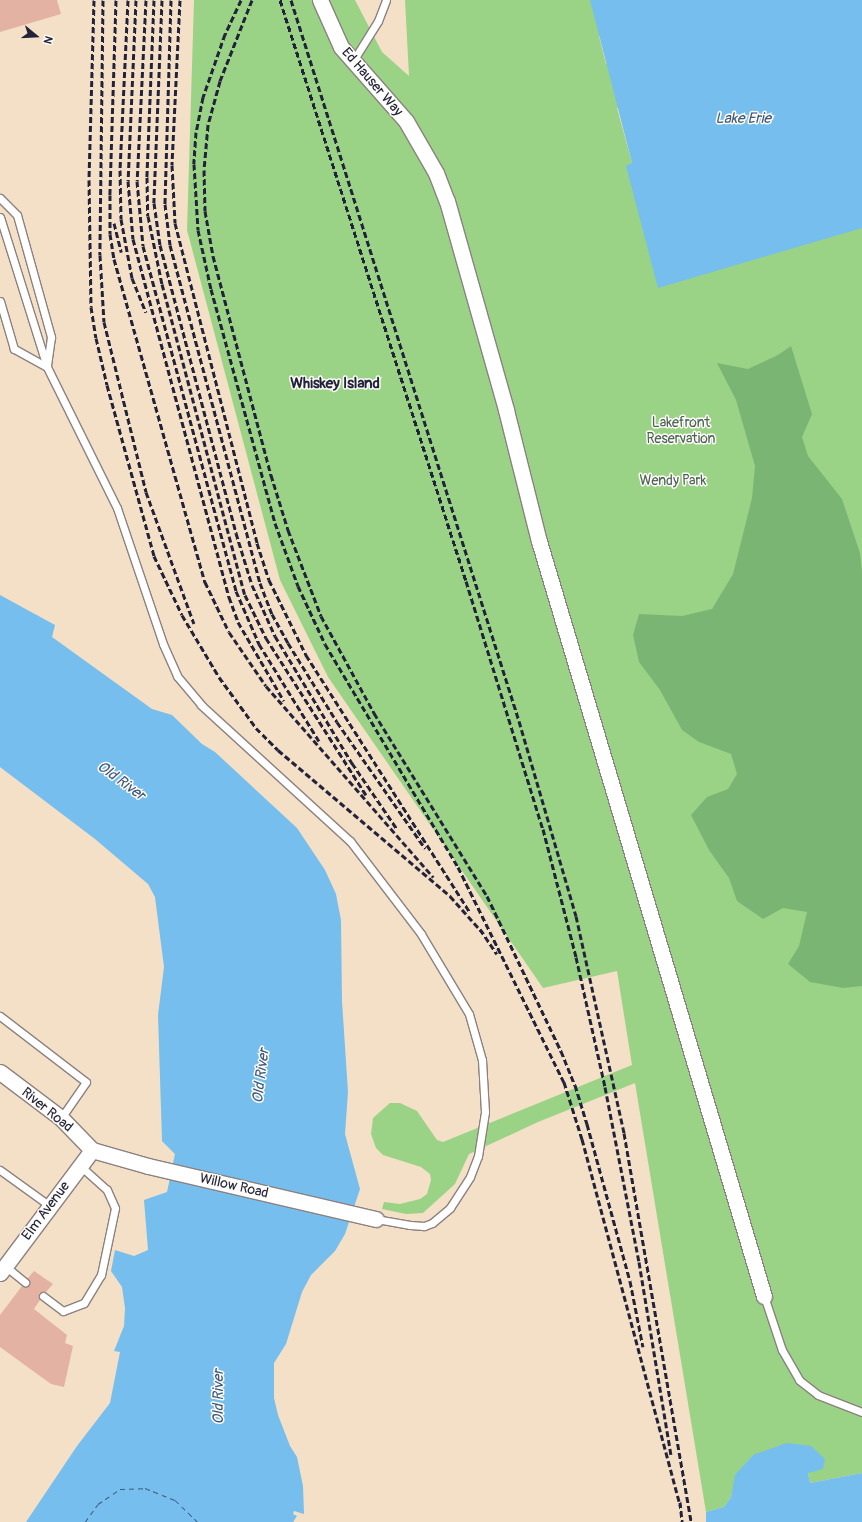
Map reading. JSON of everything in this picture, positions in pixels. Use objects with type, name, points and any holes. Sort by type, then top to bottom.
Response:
[{"type":"street","name":"Ed Hauser Way","points":[[320,0],[341,47],[406,121],[436,173],[447,201],[506,410],[539,541],[764,1296]]},
{"type":"street","name":"River Road","points":[[0,1072],[61,1118],[92,1150]]},
{"type":"street","name":"Willow Road","points":[[92,1150],[148,1166],[376,1219]]},
{"type":"street","name":"Elm Avenue","points":[[2,1270],[92,1150]]},
{"type":"lane","points":[[353,61],[378,21],[386,0]]},
{"type":"lane","points":[[0,198],[17,215],[50,337],[47,366]]},
{"type":"lane","points":[[0,217],[47,366],[117,508],[163,644],[177,676],[201,705],[350,841],[421,934],[469,1014],[482,1060],[485,1112],[478,1156],[470,1178],[450,1208],[432,1223],[424,1226],[376,1219]]},
{"type":"lane","points":[[0,301],[14,349],[47,366]]},
{"type":"lane","points":[[0,1016],[86,1082],[61,1118]]},
{"type":"lane","points":[[43,1296],[63,1311],[84,1303],[100,1275],[115,1208],[107,1190],[80,1166]]},
{"type":"lane","points":[[0,1170],[50,1206]]},
{"type":"lane","points":[[2,1270],[25,1282]]},
{"type":"lane","points":[[764,1296],[782,1350],[799,1380],[829,1401],[862,1412]]},
{"type":"green space","name":"Lakefront Reservation","points":[[194,0],[355,0],[382,52],[409,76],[405,0],[716,0],[599,36],[606,64],[810,0],[862,0],[862,31],[617,108],[632,163],[862,183],[862,1473],[810,1483],[808,1473],[753,1455],[736,1475],[731,1497],[724,1507],[706,1512],[635,1083],[538,1122],[469,1154],[455,1184],[423,1213],[406,1214],[382,1209],[384,1202],[400,1204],[420,1199],[427,1194],[431,1180],[430,1174],[421,1167],[383,1155],[376,1148],[371,1134],[373,1118],[390,1103],[400,1103],[417,1111],[437,1140],[443,1142],[632,1065],[617,971],[543,988],[328,677],[280,580],[187,230]]},
{"type":"green space","points":[[791,346],[812,414],[802,437],[808,456],[842,499],[860,553],[862,572],[862,986],[843,988],[810,982],[788,964],[799,946],[807,912],[783,908],[763,919],[737,901],[729,878],[709,850],[691,815],[707,797],[728,789],[737,774],[731,754],[699,742],[682,730],[660,690],[639,662],[633,635],[639,614],[682,616],[712,609],[733,574],[752,498],[755,466],[736,400],[717,363],[748,369],[778,355]]},
{"type":"water","name":"Lake Erie","points":[[590,0],[862,0],[862,228],[658,288],[626,166],[632,163]]},
{"type":"water","name":"Old River","points":[[0,595],[55,625],[52,637],[152,709],[172,715],[202,744],[215,752],[297,828],[325,870],[336,894],[341,920],[342,1001],[348,1092],[345,1134],[360,1189],[345,1234],[335,1251],[311,1275],[302,1292],[286,1344],[274,1363],[274,1398],[278,1415],[290,1446],[297,1457],[303,1486],[304,1514],[294,1511],[293,1514],[297,1516],[293,1522],[26,1522],[77,1446],[110,1403],[120,1352],[114,1351],[124,1326],[125,1308],[122,1287],[111,1271],[115,1250],[134,1256],[148,1250],[144,1200],[167,1192],[175,1154],[162,1141],[158,1015],[164,967],[155,897],[148,884],[95,839],[0,767]]},
{"type":"water","points":[[787,1443],[811,1446],[825,1459],[823,1469],[808,1473],[810,1483],[862,1473],[862,1522],[706,1522],[706,1512],[724,1507],[731,1497],[735,1475],[753,1455]]},
{"type":"building","points":[[0,0],[57,0],[61,14],[0,32]]},
{"type":"building","points":[[34,1271],[53,1284],[46,1292],[39,1293],[40,1300],[34,1309],[67,1335],[65,1343],[73,1346],[64,1387],[51,1384],[0,1347],[0,1315],[22,1286],[29,1285],[28,1278]]},
{"type":"ferry route","points":[[85,1522],[98,1504],[120,1489],[145,1488],[175,1500],[198,1522]]},
{"type":"railway","points":[[94,0],[89,180],[91,307],[96,338],[107,385],[154,556],[182,615],[219,677],[256,728],[278,750],[450,896],[483,933]]},
{"type":"railway","points":[[103,0],[100,255],[104,322],[146,492],[194,624]]},
{"type":"railway","points":[[116,0],[110,234],[114,259],[205,582],[229,632],[266,686],[433,877]]},
{"type":"railway","points":[[128,0],[120,170],[121,219],[132,278],[146,312]]},
{"type":"railway","points":[[136,0],[128,181],[133,239],[229,597],[238,622],[284,701]]},
{"type":"railway","points":[[146,0],[137,181],[143,246],[236,591],[259,644],[319,741]]},
{"type":"railway","points":[[154,0],[147,177],[148,216],[162,284],[245,595],[266,638],[366,795]]},
{"type":"railway","points":[[162,0],[154,203],[160,245],[236,533],[252,585],[275,636],[352,763],[397,829]]},
{"type":"railway","points":[[171,0],[165,204],[170,245],[260,583],[272,614],[288,643],[337,722],[425,848]]},
{"type":"railway","points":[[180,0],[172,165],[175,223],[257,543],[269,580],[306,655],[470,912]]},
{"type":"railway","points":[[241,0],[225,34],[203,97],[196,132],[194,164],[198,230],[211,289],[275,523],[298,586],[325,644],[458,867],[564,1082],[582,1139],[680,1506]]},
{"type":"railway","points":[[252,0],[220,81],[208,125],[204,170],[205,211],[213,256],[271,475],[288,530],[321,616],[374,713],[487,896],[561,1051],[575,1085],[587,1124],[630,1281],[643,1347]]},
{"type":"railway","points":[[280,0],[466,581],[543,829],[576,957],[605,1087],[639,1262],[671,1455]]},
{"type":"railway","points":[[291,0],[519,721],[576,916],[624,1133],[691,1522]]},
{"type":"railway","points":[[114,223],[121,252]]},
{"type":"railway","points":[[480,929],[497,954]]},
{"type":"railway","points":[[680,1502],[682,1522]]},
{"type":"district","name":"Whiskey Island","points":[[335,384]]},
{"type":"park label","name":"Wendy Park","points":[[673,481]]}]
